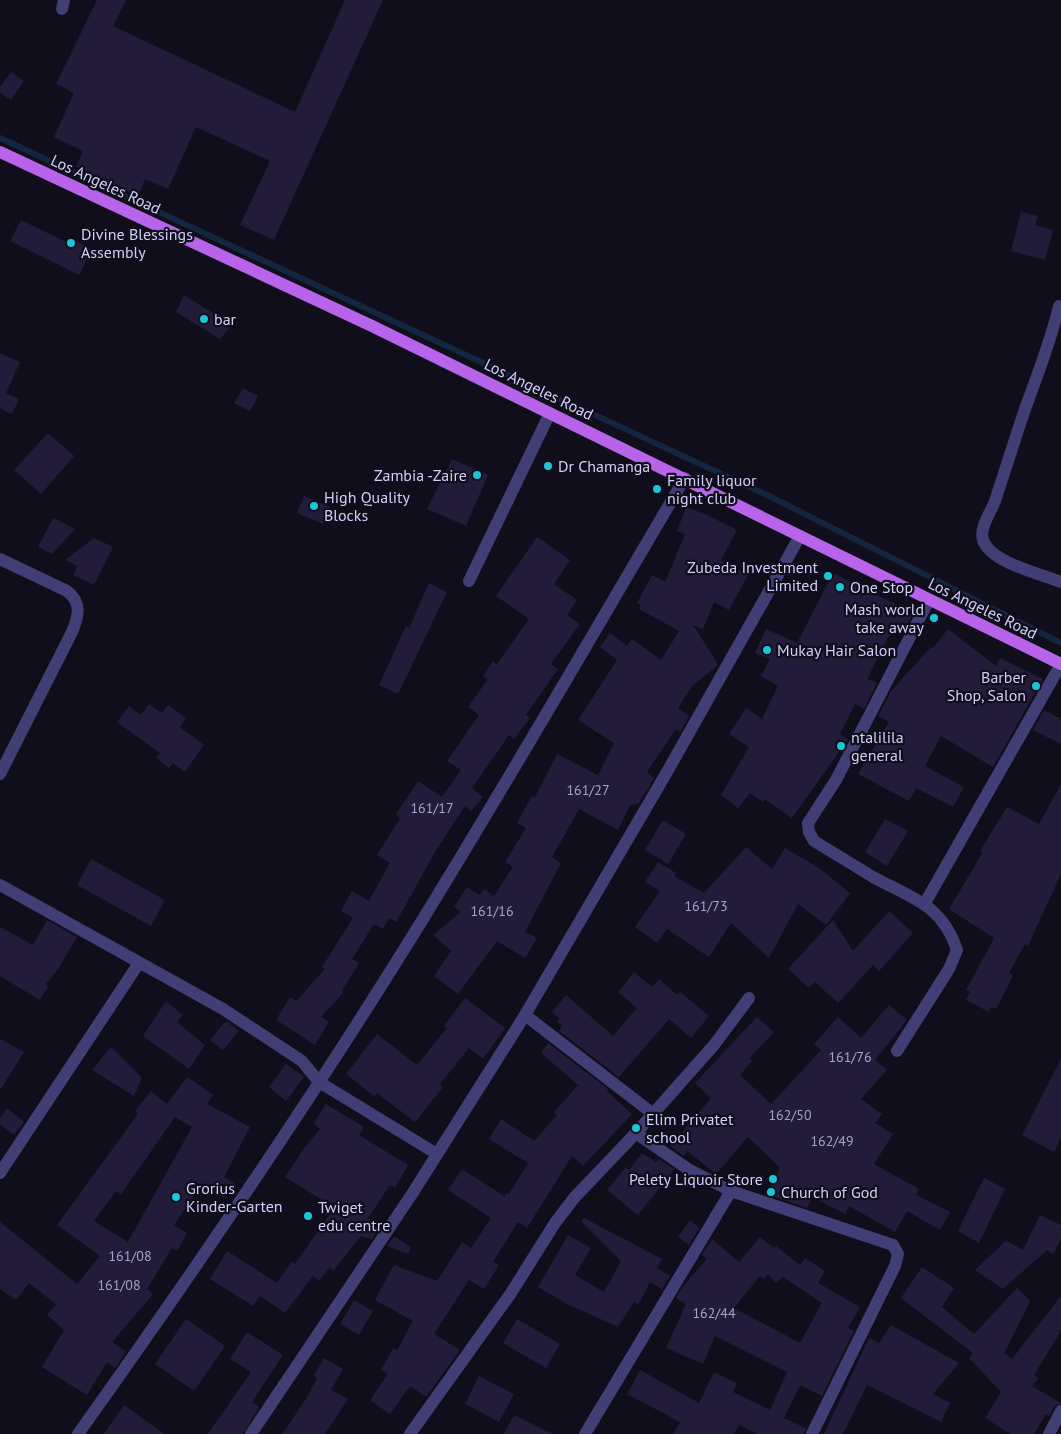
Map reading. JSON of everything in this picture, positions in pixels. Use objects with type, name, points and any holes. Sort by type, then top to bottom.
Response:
[{"type":"main road","name":"Los Angeles Road","points":[[0,152],[372,326],[1061,664]]},
{"type":"street","points":[[1059,306],[1050,344],[1022,418],[994,504],[982,530],[982,539],[988,549],[1002,560],[1061,582]]},
{"type":"street","points":[[469,581],[550,413]]},
{"type":"street","points":[[78,1434],[143,1343],[320,1082],[424,918],[685,478]]},
{"type":"street","points":[[251,1434],[436,1154],[525,1015],[667,772],[800,536]]},
{"type":"street","points":[[0,559],[67,591],[75,598],[79,607],[78,618],[72,632],[0,774]]},
{"type":"street","points":[[897,1051],[949,969],[957,950],[952,934],[925,903],[874,877],[814,841],[809,832],[808,823],[836,780],[929,600]]},
{"type":"street","points":[[925,903],[1061,664]]},
{"type":"street","points":[[0,885],[223,1009],[302,1062],[320,1082],[436,1154]]},
{"type":"street","points":[[0,1173],[139,963]]},
{"type":"street","points":[[410,1434],[511,1293],[574,1198],[636,1133],[714,1045],[749,998]]},
{"type":"street","points":[[525,1015],[652,1114]]},
{"type":"street","points":[[636,1133],[688,1169],[732,1192],[893,1245],[898,1254],[896,1266],[812,1434]]},
{"type":"street","points":[[585,1434],[732,1192]]},
{"type":"street","points":[[1049,1434],[1061,1412]]},
{"type":"building","points":[[97,0],[126,0],[113,26],[295,112],[345,0],[383,0],[274,240],[240,225],[270,161],[196,127],[168,189],[145,179],[138,196],[76,167],[83,151],[54,137],[74,93],[56,84]]},
{"type":"building","points":[[11,72],[24,81],[11,100],[0,93],[0,87]]},
{"type":"building","points":[[1021,212],[1038,216],[1035,225],[1053,230],[1045,260],[1011,251]]},
{"type":"building","points":[[21,220],[66,242],[68,237],[92,249],[79,275],[10,241]]},
{"type":"building","name":"bar","points":[[184,295],[232,325],[220,339],[176,312]]},
{"type":"building","points":[[0,353],[20,362],[6,393],[19,399],[12,414],[0,408]]},
{"type":"building","points":[[243,388],[258,396],[250,411],[234,403]]},
{"type":"building","points":[[48,433],[74,456],[41,494],[14,470]]},
{"type":"building","points":[[452,459],[488,475],[466,526],[427,509]]},
{"type":"building","points":[[304,496],[330,507],[323,524],[297,513]]},
{"type":"building","points":[[686,507],[737,530],[721,560],[748,575],[729,610],[714,602],[703,629],[693,625],[717,662],[717,666],[692,686],[678,708],[689,716],[680,732],[676,729],[647,772],[654,778],[639,803],[630,805],[618,830],[579,809],[552,857],[561,863],[525,932],[537,938],[525,958],[497,941],[458,994],[434,976],[451,951],[433,935],[461,912],[454,907],[467,887],[480,895],[484,889],[494,896],[513,867],[505,862],[526,828],[517,823],[532,796],[535,797],[557,754],[598,775],[614,743],[578,720],[617,660],[600,647],[610,633],[627,646],[632,639],[661,660],[679,631],[639,609],[641,605],[637,603],[652,575],[665,582],[685,534],[677,531]]},
{"type":"building","points":[[53,518],[75,529],[52,554],[38,547]]},
{"type":"building","points":[[537,537],[570,560],[554,584],[577,600],[567,615],[580,624],[551,664],[558,669],[526,715],[530,718],[514,739],[509,735],[472,788],[483,797],[471,811],[465,806],[435,852],[396,922],[389,918],[383,929],[374,924],[352,959],[359,963],[342,991],[343,993],[321,1017],[329,1022],[315,1045],[276,1020],[290,997],[296,1001],[325,969],[322,967],[353,918],[341,911],[352,891],[369,901],[390,863],[377,855],[400,818],[396,814],[418,781],[442,797],[461,770],[447,761],[479,715],[468,707],[488,679],[483,676],[493,661],[497,664],[529,619],[496,596]]},
{"type":"building","points":[[94,538],[113,547],[94,585],[73,575],[77,566],[65,560]]},
{"type":"building","points":[[833,573],[913,613],[903,633],[893,628],[867,679],[877,683],[864,709],[855,704],[840,734],[848,739],[847,741],[792,818],[765,799],[763,802],[750,793],[738,808],[721,795],[749,747],[729,734],[746,708],[762,719],[778,686],[761,676],[770,659],[755,653],[766,629],[797,643]]},
{"type":"building","points":[[429,583],[447,592],[398,694],[379,685],[406,626],[409,628]]},
{"type":"building","points":[[948,629],[996,666],[1000,658],[1043,679],[993,767],[941,736],[925,766],[964,787],[953,807],[916,788],[909,801],[858,774],[889,722],[878,716],[891,691],[931,647],[933,648]]},
{"type":"building","points":[[149,704],[162,713],[168,705],[186,718],[180,727],[204,745],[185,772],[173,763],[169,768],[156,758],[160,753],[117,722],[129,706],[141,715]]},
{"type":"building","points":[[1044,710],[1061,719],[1061,744],[1033,730]]},
{"type":"building","points":[[1061,784],[1061,874],[1028,946],[1025,944],[1009,973],[1013,975],[996,1009],[991,1007],[989,1012],[966,1000],[970,992],[966,990],[994,938],[949,909],[983,852],[980,851],[1007,807],[1039,824]]},
{"type":"building","points":[[885,819],[908,831],[887,866],[865,852]]},
{"type":"building","points":[[663,820],[686,834],[668,864],[645,850]]},
{"type":"building","points":[[746,847],[772,869],[785,848],[819,868],[850,893],[826,925],[798,904],[769,958],[731,923],[709,957],[667,929],[657,943],[635,927],[660,891],[645,882],[658,862],[676,873],[674,876],[704,893]]},
{"type":"building","points":[[91,859],[165,900],[151,926],[77,885]]},
{"type":"building","points":[[889,911],[913,933],[879,971],[873,965],[838,1003],[815,982],[809,988],[788,969],[833,920],[853,951]]},
{"type":"building","points":[[47,920],[77,937],[58,969],[46,984],[48,986],[40,1000],[0,976],[0,927],[33,945]]},
{"type":"building","points":[[634,972],[652,987],[659,979],[677,995],[680,992],[709,1016],[691,1038],[669,1019],[619,1077],[559,1031],[562,1026],[557,1021],[559,1018],[552,1012],[566,995],[613,1036],[637,1008],[618,992]]},
{"type":"building","points":[[465,998],[505,1028],[483,1059],[469,1048],[440,1084],[443,1087],[415,1122],[377,1093],[374,1096],[346,1074],[377,1034],[417,1065],[447,1028],[444,1026]]},
{"type":"building","points":[[166,1001],[183,1015],[177,1022],[205,1045],[189,1069],[143,1036]]},
{"type":"building","points":[[889,1005],[907,1020],[875,1060],[887,1070],[861,1099],[882,1114],[875,1123],[893,1134],[874,1164],[919,1189],[916,1195],[950,1212],[940,1230],[907,1211],[895,1232],[849,1206],[845,1214],[813,1197],[807,1208],[766,1194],[780,1168],[748,1137],[716,1174],[687,1151],[684,1156],[670,1146],[711,1098],[695,1083],[757,1017],[774,1032],[750,1058],[752,1061],[740,1075],[771,1104],[821,1050],[814,1044],[838,1017],[861,1038]]},
{"type":"building","points":[[226,1021],[239,1031],[223,1050],[210,1040]]},
{"type":"building","points":[[0,1039],[24,1052],[0,1090]]},
{"type":"building","points":[[548,1043],[608,1089],[607,1091],[632,1114],[583,1166],[572,1156],[527,1228],[518,1222],[493,1262],[499,1265],[484,1289],[469,1280],[434,1334],[460,1350],[426,1397],[410,1386],[390,1414],[370,1400],[388,1374],[381,1370],[393,1348],[397,1350],[413,1321],[375,1300],[394,1265],[437,1281],[462,1242],[471,1248],[491,1218],[448,1190],[462,1169],[504,1196],[507,1193],[509,1194],[528,1163],[489,1139],[501,1119],[534,1141],[557,1115],[554,1112],[578,1085],[541,1053]]},
{"type":"building","points":[[111,1047],[142,1078],[134,1096],[92,1070]]},
{"type":"building","points":[[1061,1059],[1061,1137],[1054,1152],[1022,1135]]},
{"type":"building","points":[[286,1064],[304,1077],[286,1101],[269,1087]]},
{"type":"building","points":[[187,1077],[213,1095],[207,1104],[250,1127],[224,1177],[234,1183],[224,1198],[202,1183],[174,1225],[187,1233],[177,1251],[172,1248],[147,1289],[153,1294],[112,1342],[126,1352],[115,1368],[107,1362],[87,1395],[42,1367],[64,1330],[47,1315],[56,1304],[29,1283],[16,1300],[0,1289],[0,1222],[77,1284],[100,1256],[57,1225],[138,1114],[135,1111],[151,1091],[167,1104]],"holes":[[[175,1117],[192,1127],[128,1242],[94,1221],[116,1191],[121,1194]]]},
{"type":"building","points":[[326,1104],[364,1127],[359,1135],[408,1165],[395,1188],[390,1185],[368,1218],[380,1227],[372,1239],[361,1236],[333,1271],[330,1267],[319,1281],[313,1276],[285,1313],[260,1296],[253,1306],[210,1279],[227,1251],[277,1283],[292,1261],[295,1264],[330,1214],[323,1209],[327,1203],[285,1177],[305,1147],[320,1129],[314,1123]]},
{"type":"building","points":[[7,1108],[24,1122],[14,1135],[0,1124],[0,1118]]},
{"type":"building","points":[[642,1153],[656,1162],[659,1159],[674,1169],[638,1215],[607,1190],[626,1167],[629,1170]]},
{"type":"building","points":[[984,1178],[1005,1189],[979,1243],[958,1231]]},
{"type":"building","points":[[1040,1215],[1061,1225],[1061,1239],[1053,1254],[1047,1250],[1003,1289],[975,1270],[1006,1241],[1023,1250]]},
{"type":"building","points":[[584,1218],[662,1259],[657,1268],[670,1276],[662,1289],[650,1282],[638,1305],[634,1302],[618,1327],[567,1304],[538,1287],[568,1235],[591,1248],[575,1275],[604,1292],[621,1261],[581,1221]]},
{"type":"building","points":[[690,1220],[699,1228],[689,1245],[678,1237]]},
{"type":"building","points":[[394,1236],[411,1248],[408,1254],[387,1246]]},
{"type":"building","points":[[760,1237],[774,1248],[776,1246],[800,1265],[805,1258],[825,1271],[818,1283],[860,1307],[848,1328],[854,1331],[822,1396],[800,1385],[784,1418],[806,1428],[804,1434],[757,1434],[739,1425],[734,1434],[673,1434],[680,1422],[627,1394],[640,1370],[699,1403],[714,1372],[737,1383],[733,1392],[770,1410],[787,1372],[715,1336],[703,1364],[666,1348],[686,1304],[676,1298],[684,1285],[707,1259],[702,1255],[712,1239],[739,1262]],"holes":[[[768,1274],[776,1283],[783,1277],[822,1303],[800,1343],[734,1308],[760,1276],[764,1279]]]},
{"type":"building","points":[[922,1267],[954,1288],[942,1307],[974,1334],[1017,1288],[1030,1301],[1004,1353],[1012,1359],[1061,1296],[1061,1331],[1034,1375],[1039,1378],[1032,1386],[1061,1403],[1054,1407],[1049,1416],[1046,1414],[1034,1434],[1010,1434],[985,1418],[1001,1392],[969,1358],[973,1353],[901,1298]]},
{"type":"building","points":[[354,1300],[373,1311],[359,1335],[340,1324]]},
{"type":"building","points":[[186,1319],[225,1346],[194,1391],[155,1364]]},
{"type":"building","points":[[517,1319],[560,1344],[546,1368],[503,1343]]},
{"type":"building","points":[[891,1325],[959,1363],[933,1394],[950,1403],[941,1422],[867,1385],[843,1434],[824,1434],[869,1338],[879,1343]]},
{"type":"building","points":[[247,1332],[283,1355],[252,1402],[259,1407],[243,1434],[208,1434],[251,1372],[230,1359]]},
{"type":"building","points":[[324,1358],[343,1369],[331,1390],[348,1399],[325,1434],[282,1434],[306,1399],[317,1378],[314,1376]]},
{"type":"building","points":[[479,1376],[514,1394],[499,1422],[465,1404]]},
{"type":"building","points":[[124,1405],[164,1434],[104,1434]]},
{"type":"building","points":[[514,1415],[553,1434],[504,1434]]},
{"type":"waterway","points":[[0,138],[771,497],[1061,643]]},
{"type":"place","name":"Divine Blessings Assembly","points":[[71,243]]},
{"type":"place","name":"bar","points":[[204,319]]},
{"type":"place","name":"Dr Chamanga","points":[[548,466]]},
{"type":"place","name":"Zambia -Zaire","points":[[477,475]]},
{"type":"place","name":"Family liquor night club","points":[[657,489]]},
{"type":"place","name":"High Quality Blocks","points":[[314,506]]},
{"type":"place","name":"Zubeda Investment Limited","points":[[828,576]]},
{"type":"place","name":"One Stop","points":[[840,587]]},
{"type":"place","name":"Mash world take away","points":[[934,618]]},
{"type":"place","name":"Mukay Hair Salon","points":[[767,650]]},
{"type":"place","name":"Barber Shop, Salon","points":[[1036,686]]},
{"type":"place","name":"ntalilila general","points":[[841,746]]},
{"type":"place","name":"Elim Privatet school","points":[[636,1128]]},
{"type":"place","name":"Pelety Liquoir Store","points":[[773,1179]]},
{"type":"place","name":"Church of God","points":[[771,1192]]},
{"type":"place","name":"Grorius Kinder-Garten","points":[[176,1197]]},
{"type":"place","name":"Twiget edu centre","points":[[308,1216]]}]
